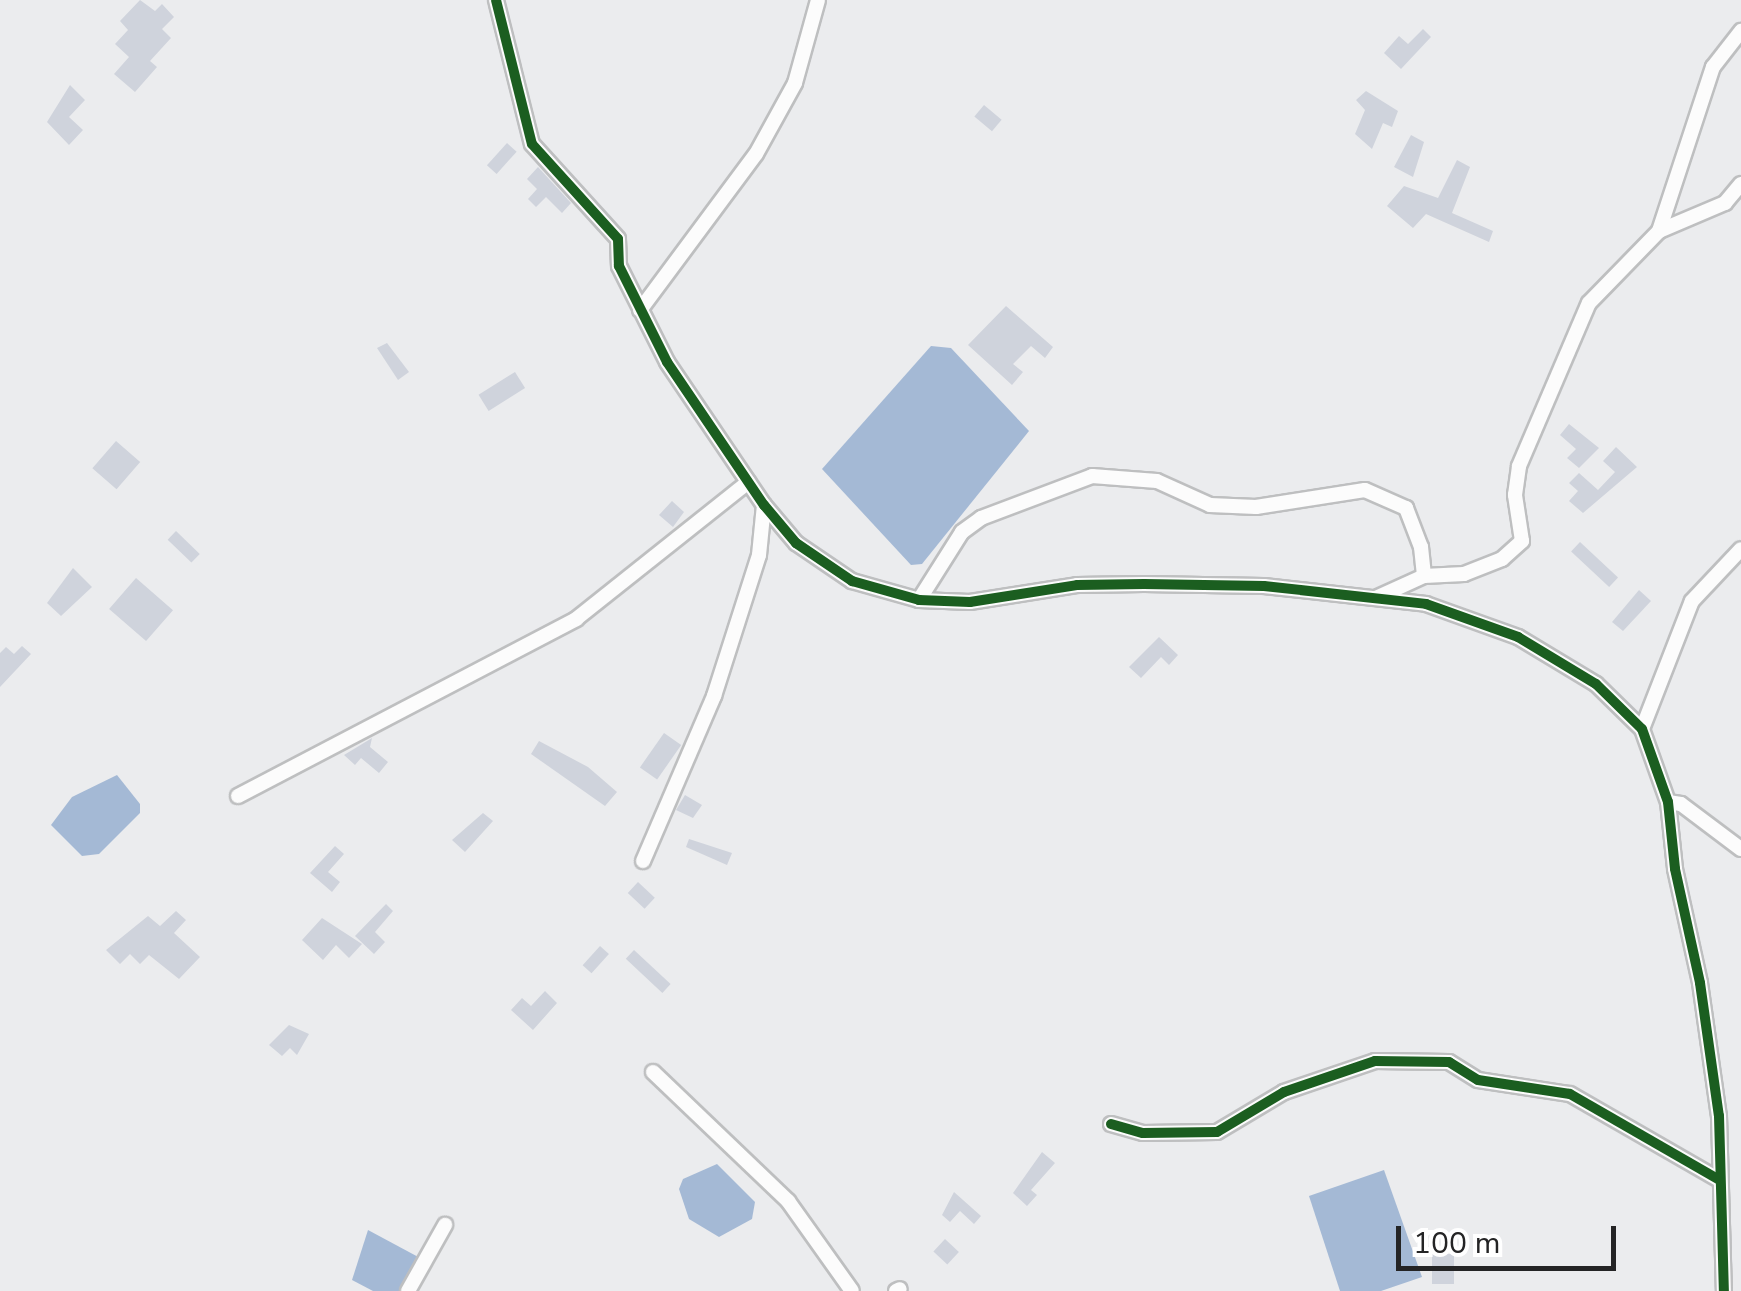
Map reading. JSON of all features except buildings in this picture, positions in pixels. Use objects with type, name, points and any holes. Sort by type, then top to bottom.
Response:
[{"type":"street","points":[[496,0],[532,144],[618,238],[619,266],[667,362],[764,506],[796,543],[852,581],[919,600],[970,602],[1110,584],[1264,586],[1426,604],[1518,637],[1596,684],[1642,729],[1668,802],[1719,1116],[1724,1291]]},
{"type":"street","points":[[640,310],[756,154],[795,83],[818,0]]},
{"type":"street","points":[[1659,231],[1713,67],[1741,31]]},
{"type":"street","points":[[1378,598],[1424,576],[1464,574],[1502,559],[1522,541],[1515,496],[1536,415],[1588,303],[1659,231],[1725,203],[1741,184]]},
{"type":"street","points":[[919,600],[962,532],[982,518],[1092,476],[1157,482],[1210,505],[1256,508],[1364,490],[1406,508],[1424,576]]},
{"type":"street","points":[[238,796],[576,619],[748,482]]},
{"type":"street","points":[[643,861],[714,696],[759,555],[764,506]]},
{"type":"street","points":[[1642,729],[1692,601],[1741,549]]},
{"type":"street","points":[[1668,802],[1681,804],[1741,850]]},
{"type":"street","points":[[1111,1124],[1143,1133],[1216,1132],[1284,1092],[1376,1060],[1449,1062],[1478,1080],[1570,1094],[1718,1178]]},
{"type":"street","points":[[654,1072],[788,1201],[852,1291]]},
{"type":"street","points":[[408,1291],[445,1226]]},
{"type":"water","points":[[931,346],[951,348],[1029,431],[922,564],[911,565],[822,469]]},
{"type":"water","points":[[117,775],[140,804],[140,813],[99,854],[82,856],[51,825],[72,797]]},
{"type":"water","points":[[717,1164],[755,1202],[752,1219],[719,1237],[689,1219],[679,1189],[683,1179]]},
{"type":"water","points":[[1384,1170],[1422,1277],[1381,1291],[1340,1291],[1309,1196]]},
{"type":"water","points":[[368,1230],[422,1259],[401,1291],[373,1291],[352,1280]]},
{"type":"cycle path","points":[[496,0],[532,144],[618,239],[619,266],[667,362],[764,505],[796,543],[852,581],[919,600],[970,602],[1077,585],[1144,584],[1264,586],[1426,604],[1518,637],[1596,684],[1642,729],[1668,802],[1675,869],[1700,983],[1719,1116],[1724,1291]]},
{"type":"cycle path","points":[[1111,1124],[1143,1133],[1217,1132],[1284,1092],[1375,1061],[1449,1062],[1478,1080],[1570,1094],[1718,1179]]}]
